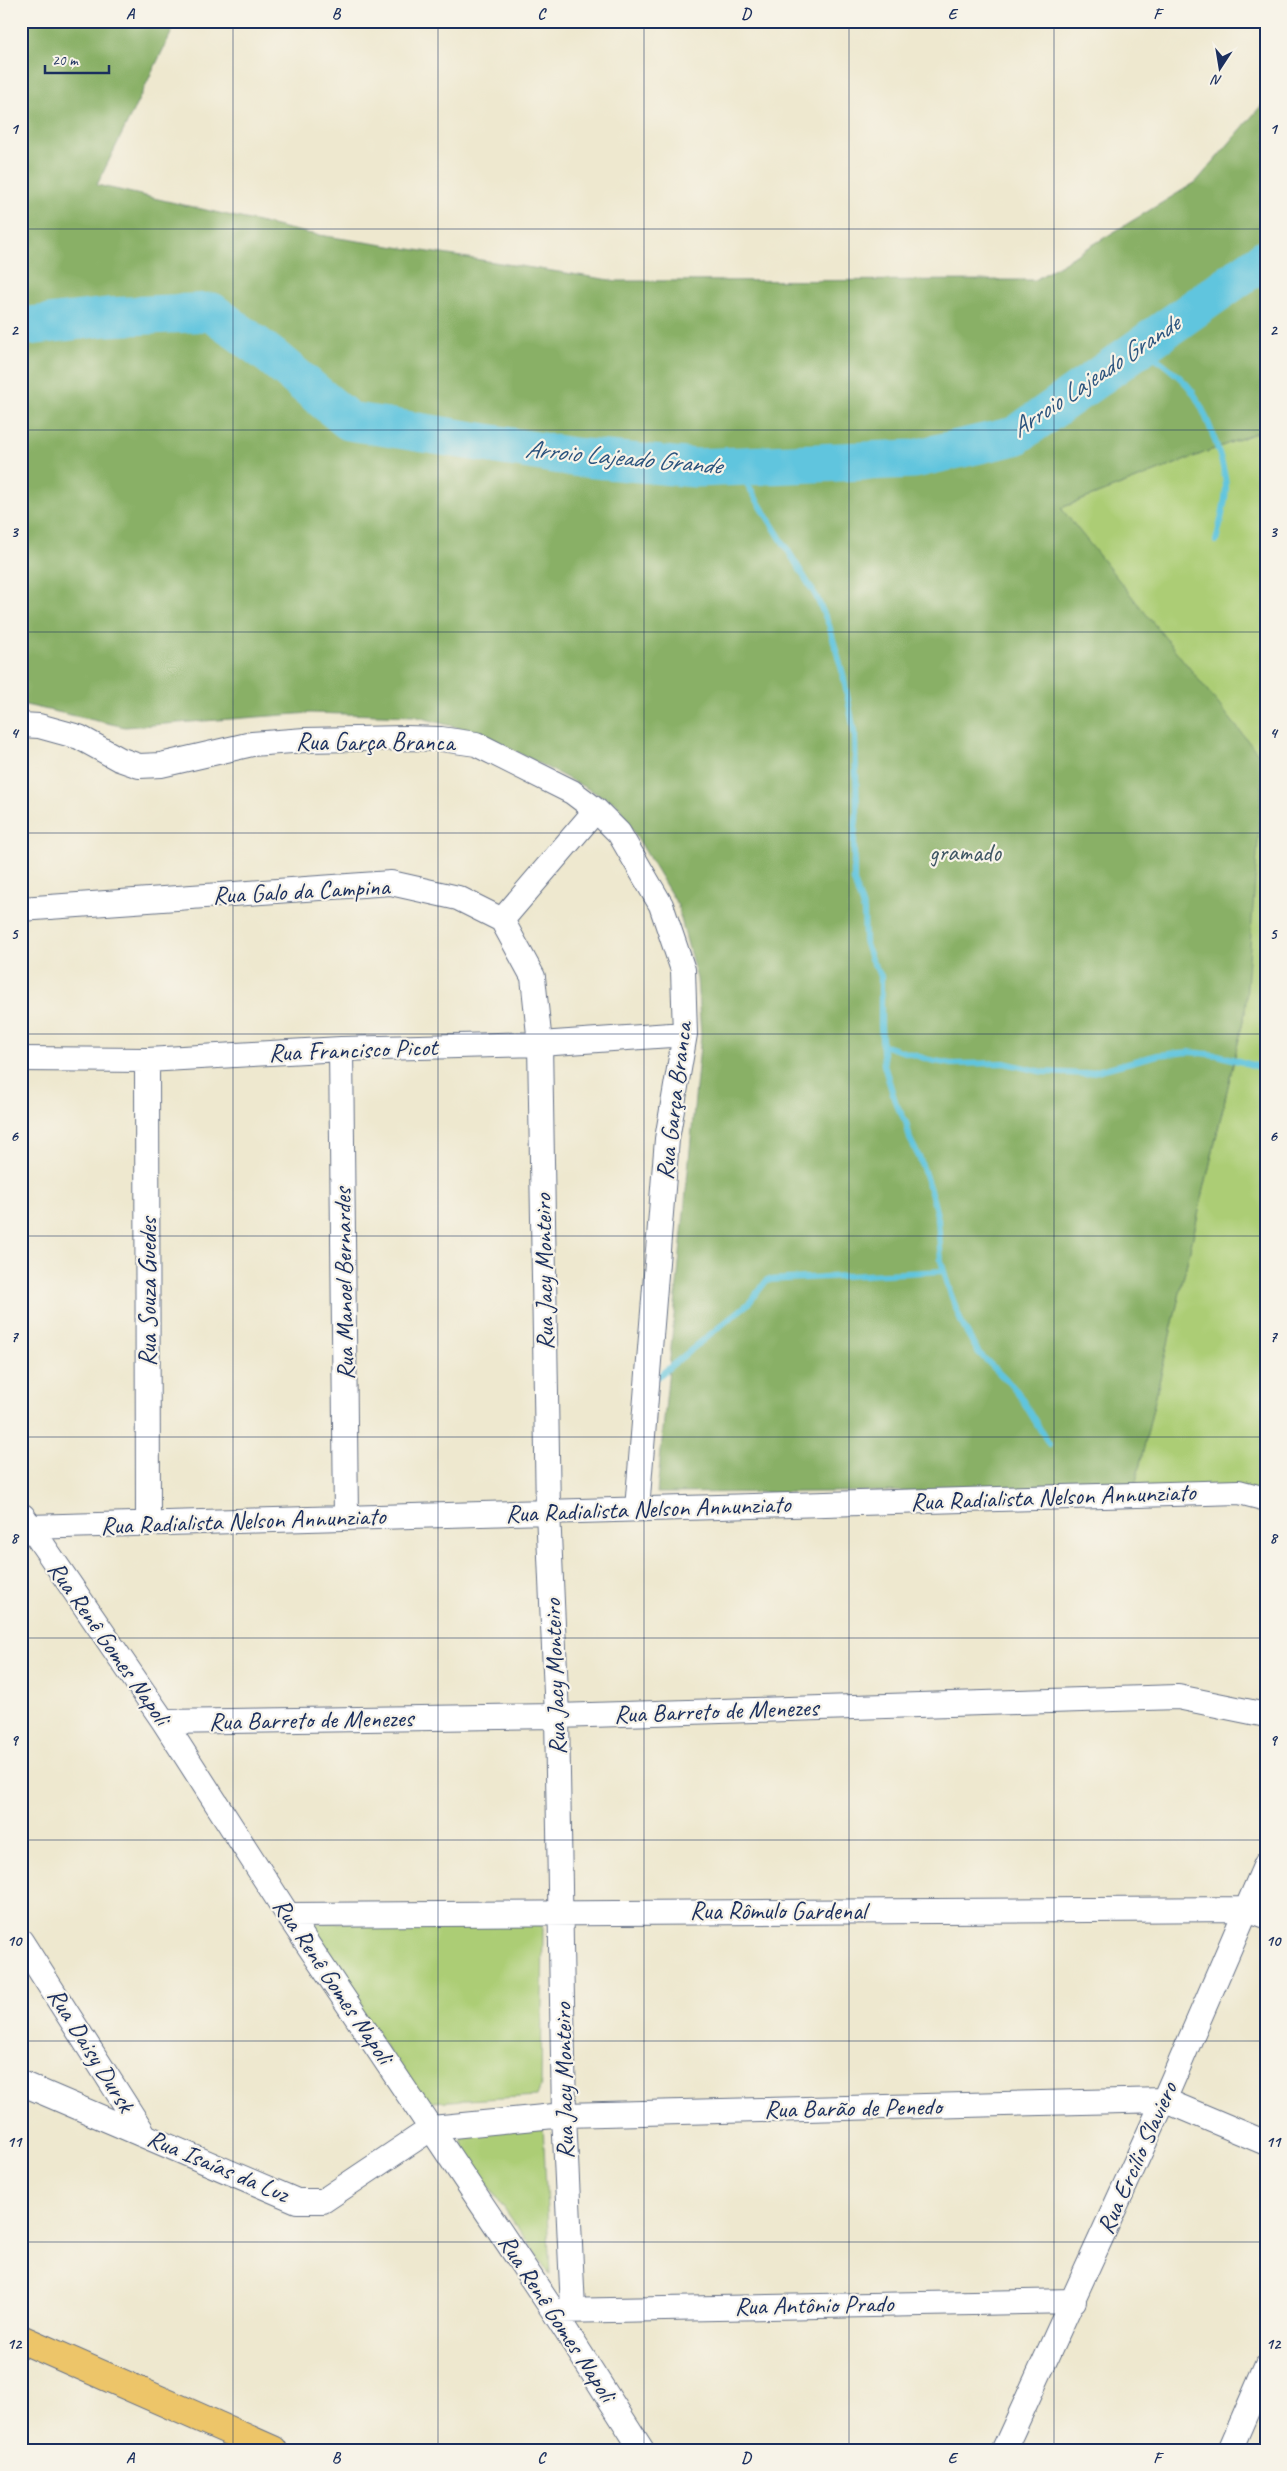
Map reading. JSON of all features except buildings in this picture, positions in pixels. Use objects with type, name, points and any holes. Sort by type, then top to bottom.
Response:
[{"type":"main road","points":[[21,2339],[274,2450]]},
{"type":"street","name":"Rua Garça Branca","points":[[21,725],[39,726],[79,737],[119,760],[139,766],[160,765],[252,744],[314,740],[441,739],[476,744],[572,792],[596,810],[619,833],[662,905],[683,970],[685,1034],[667,1139],[637,1510]]},
{"type":"street","points":[[540,1044],[533,977],[502,920],[596,810]]},
{"type":"street","name":"Rua Galo da Campina","points":[[21,909],[391,883],[458,898],[502,920]]},
{"type":"street","name":"Rua Francisco Picot","points":[[21,1060],[148,1060],[341,1049],[540,1044],[685,1034]]},
{"type":"street","name":"Rua Jacy Monteiro","points":[[540,1044],[548,1511],[557,1716],[561,1913],[564,2310]]},
{"type":"street","name":"Rua Manoel Bernardes","points":[[341,1049],[346,1518]]},
{"type":"street","name":"Rua Souza Guedes","points":[[148,1060],[148,1524]]},
{"type":"street","name":"Rua Radialista Nelson Annunziato","points":[[24,1524],[148,1524],[1239,1492],[1266,1499]]},
{"type":"street","name":"Rua Renê Gomes Napoli","points":[[24,1524],[164,1722],[288,1915],[432,2128],[564,2310],[642,2450]]},
{"type":"street","name":"Rua Barreto de Menezes","points":[[164,1722],[557,1716],[1178,1697],[1266,1715]]},
{"type":"street","name":"Rua Ercílio Slaviero","points":[[1004,2450],[1074,2301],[1164,2100],[1256,1912],[1266,1864]]},
{"type":"street","name":"Rua Rômulo Gardenal","points":[[288,1915],[1256,1912]]},
{"type":"street","name":"Rua Daisy Dursk","points":[[21,1941],[144,2134]]},
{"type":"street","name":"Rua Isaías da Luz","points":[[21,2083],[144,2134],[297,2202],[323,2201],[432,2128]]},
{"type":"street","name":"Rua Barão de Penedo","points":[[432,2128],[564,2115],[1164,2100],[1266,2143]]},
{"type":"street","name":"Rua Antônio Prado","points":[[564,2310],[1074,2301]]},
{"type":"street","points":[[1230,2450],[1266,2367]]},
{"type":"green space","name":"gramado","points":[[21,21],[177,21],[97,185],[306,233],[617,281],[1035,280],[1196,182],[1266,100],[1266,429],[1061,508],[1264,761],[1245,1013],[1134,1490],[657,1493],[701,1035],[697,979],[677,904],[617,804],[482,734],[414,716],[310,713],[125,727],[21,704]]},
{"type":"green space","points":[[1266,429],[1266,1498],[1134,1490],[1245,1013],[1061,508]]},
{"type":"green space","points":[[537,1920],[543,1928],[541,2085],[537,2096],[431,2102],[421,2099],[307,1930],[312,1923]]},
{"type":"green space","points":[[543,2124],[550,2275],[463,2148],[461,2135]]},
{"type":"waterway","name":"Arroio Lajeado Grande","points":[[21,327],[107,317],[212,312],[272,357],[349,421],[573,457],[696,468],[914,459],[1015,436],[1266,258]]},
{"type":"waterway","points":[[1141,347],[1172,370],[1188,386],[1201,406],[1213,435],[1222,465],[1226,489],[1216,541]]},
{"type":"waterway","points":[[736,466],[816,596],[829,625],[843,674],[855,736],[857,811],[854,840],[854,881],[864,911],[865,941],[871,959],[881,976],[881,1026],[884,1065],[896,1104],[906,1122],[910,1139],[920,1159],[933,1199],[938,1219],[941,1261],[950,1292],[962,1324],[978,1352],[1017,1391],[1049,1444]]},
{"type":"waterway","points":[[882,1045],[930,1060],[951,1064],[1004,1063],[1043,1072],[1085,1074],[1158,1055],[1189,1052],[1218,1055],[1266,1069]]},
{"type":"waterway","points":[[655,1379],[749,1303],[767,1280],[944,1271]]}]
